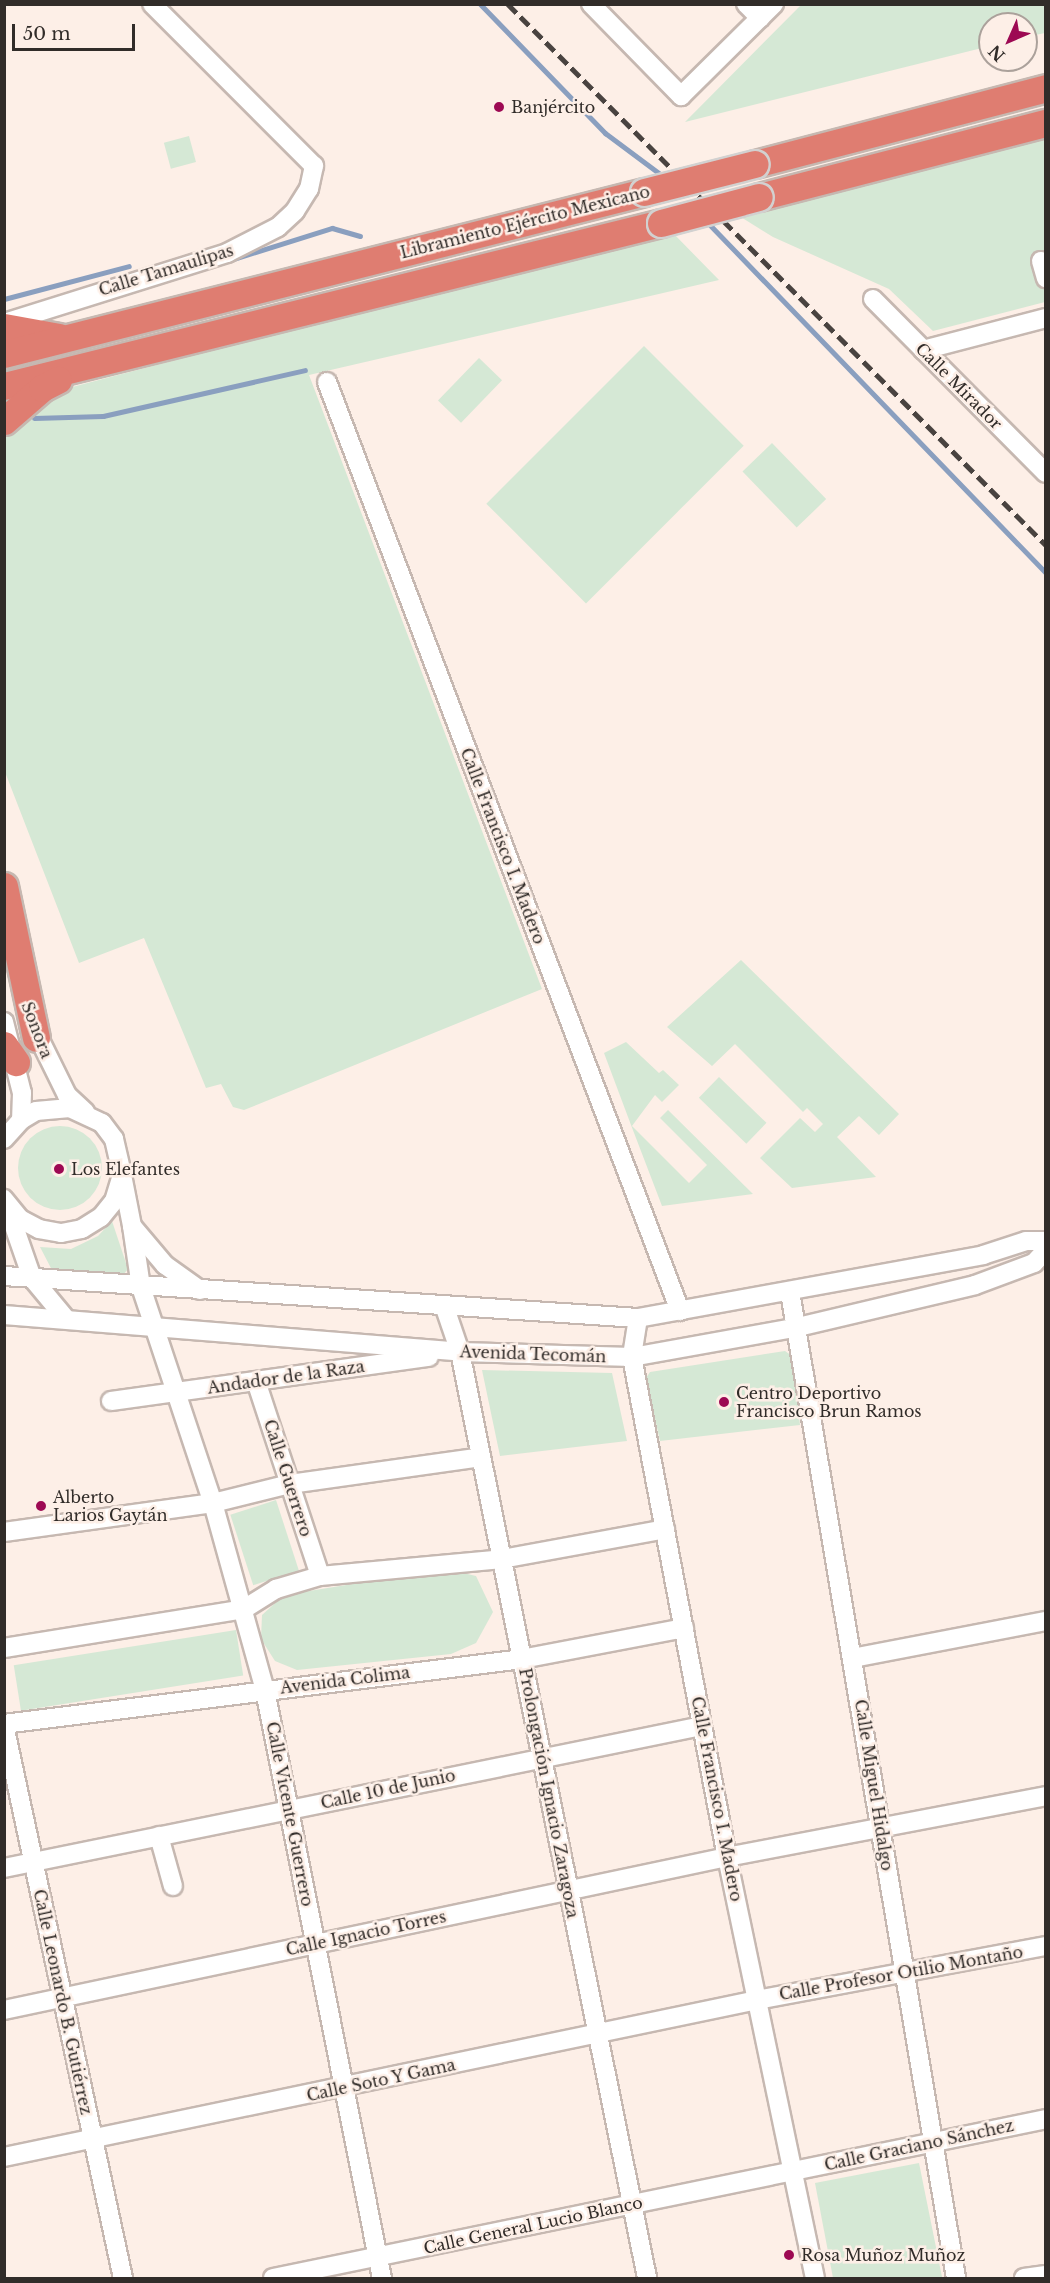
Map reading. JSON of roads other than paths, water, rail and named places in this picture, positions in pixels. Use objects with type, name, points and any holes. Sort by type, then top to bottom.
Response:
[{"type":"highway","name":"Libramiento Ejército Mexicano","points":[[4,354],[1046,88]]},
{"type":"highway","name":"Libramiento Ejército Mexicano","points":[[4,386],[1046,123]]},
{"type":"highway","points":[[4,325],[69,339]]},
{"type":"highway","points":[[4,421],[42,388],[95,363]]},
{"type":"highway","points":[[4,886],[36,1038]]},
{"type":"street","name":"Calle Tamaulipas","points":[[4,325],[227,253],[278,227],[295,211],[309,189],[314,166],[152,4]]},
{"type":"street","points":[[591,4],[681,96],[774,4]]},
{"type":"street","points":[[746,4],[760,18]]},
{"type":"street","name":"Calle Mirador","points":[[873,299],[1046,473]]},
{"type":"street","points":[[923,350],[1046,318]]},
{"type":"street","name":"Calle Francisco I. Madero","points":[[327,382],[680,1311]]},
{"type":"street","name":"Sonora","points":[[4,937],[36,1038],[67,1095],[102,1124],[114,1139],[132,1226]]},
{"type":"street","name":"Sonora","points":[[4,1022],[10,1054],[22,1093],[21,1120]]},
{"type":"street","points":[[4,1139],[21,1120],[52,1107],[86,1113]]},
{"type":"street","points":[[5,1201],[20,1219],[39,1229],[61,1233],[82,1229],[101,1217],[114,1200],[122,1175]]},
{"type":"street","points":[[5,1201],[32,1278],[66,1319]]},
{"type":"street","points":[[132,1226],[165,1265],[200,1290]]},
{"type":"street","name":"Calle Vicente Guerrero","points":[[132,1226],[141,1287],[213,1503],[265,1690],[291,1810],[315,1944],[346,2088],[382,2278]]},
{"type":"street","points":[[4,1276],[444,1308],[638,1318],[983,1255],[1026,1241],[1046,1241]]},
{"type":"street","name":"Avenida Tecomán","points":[[4,1315],[153,1325],[460,1352],[632,1357],[798,1327],[975,1285],[1034,1263],[1046,1250]]},
{"type":"street","name":"Calle Miguel Hidalgo","points":[[790,1292],[798,1327],[956,2278]]},
{"type":"street","name":"Prolongación Ignacio Zaragoza","points":[[444,1308],[460,1352],[647,2278]]},
{"type":"street","name":"Calle Francisco I. Madero","points":[[638,1318],[632,1357],[727,1857],[815,2278]]},
{"type":"street","name":"Andador de la Raza","points":[[111,1401],[460,1352]]},
{"type":"street","name":"Calle Guerrero","points":[[256,1381],[320,1576]]},
{"type":"street","points":[[4,1532],[213,1503],[290,1484],[481,1456]]},
{"type":"street","points":[[4,1648],[244,1609],[276,1589],[320,1576],[501,1559],[665,1529]]},
{"type":"street","points":[[853,1658],[1046,1621]]},
{"type":"street","name":"Avenida Colima","points":[[4,1724],[522,1659],[684,1628]]},
{"type":"street","name":"Calle Leonardo B. Gutiérrez","points":[[4,1724],[123,2278]]},
{"type":"street","name":"Calle 10 de Junio","points":[[4,1868],[291,1810],[541,1756],[702,1726]]},
{"type":"street","name":"Calle Ignacio Torres","points":[[4,2010],[727,1857],[1046,1796]]},
{"type":"street","points":[[159,1836],[173,1886]]},
{"type":"street","name":"Calle Profesor Otilio Montaño","points":[[757,2000],[1046,1946]]},
{"type":"street","name":"Calle Soto Y Gama","points":[[4,2157],[346,2088],[597,2032],[757,2000]]},
{"type":"street","name":"Calle Graciano Sánchez","points":[[793,2171],[1046,2119]]},
{"type":"street","name":"Calle General Lucio Blanco","points":[[273,2278],[793,2171]]},
{"type":"street","points":[[1024,2278],[1046,2274]]},
{"type":"waterway","points":[[480,4],[605,133],[664,177]]},
{"type":"waterway","points":[[706,221],[1046,573]]},
{"type":"waterway","points":[[233,259],[332,228],[360,236]]},
{"type":"waterway","points":[[4,299],[129,266]]},
{"type":"waterway","points":[[34,418],[103,416],[305,370]]},
{"type":"railway","points":[[508,4],[1046,545]]},
{"type":"place","name":"Banjército","points":[[499,107]]},
{"type":"place","name":"Los Elefantes","points":[[59,1169]]},
{"type":"place","name":"Centro Deportivo Francisco Brun Ramos","points":[[724,1402]]},
{"type":"place","name":"Alberto Larios Gaytán","points":[[41,1506]]},
{"type":"place","name":"Rosa Muñoz Muñoz","points":[[789,2255]]}]
